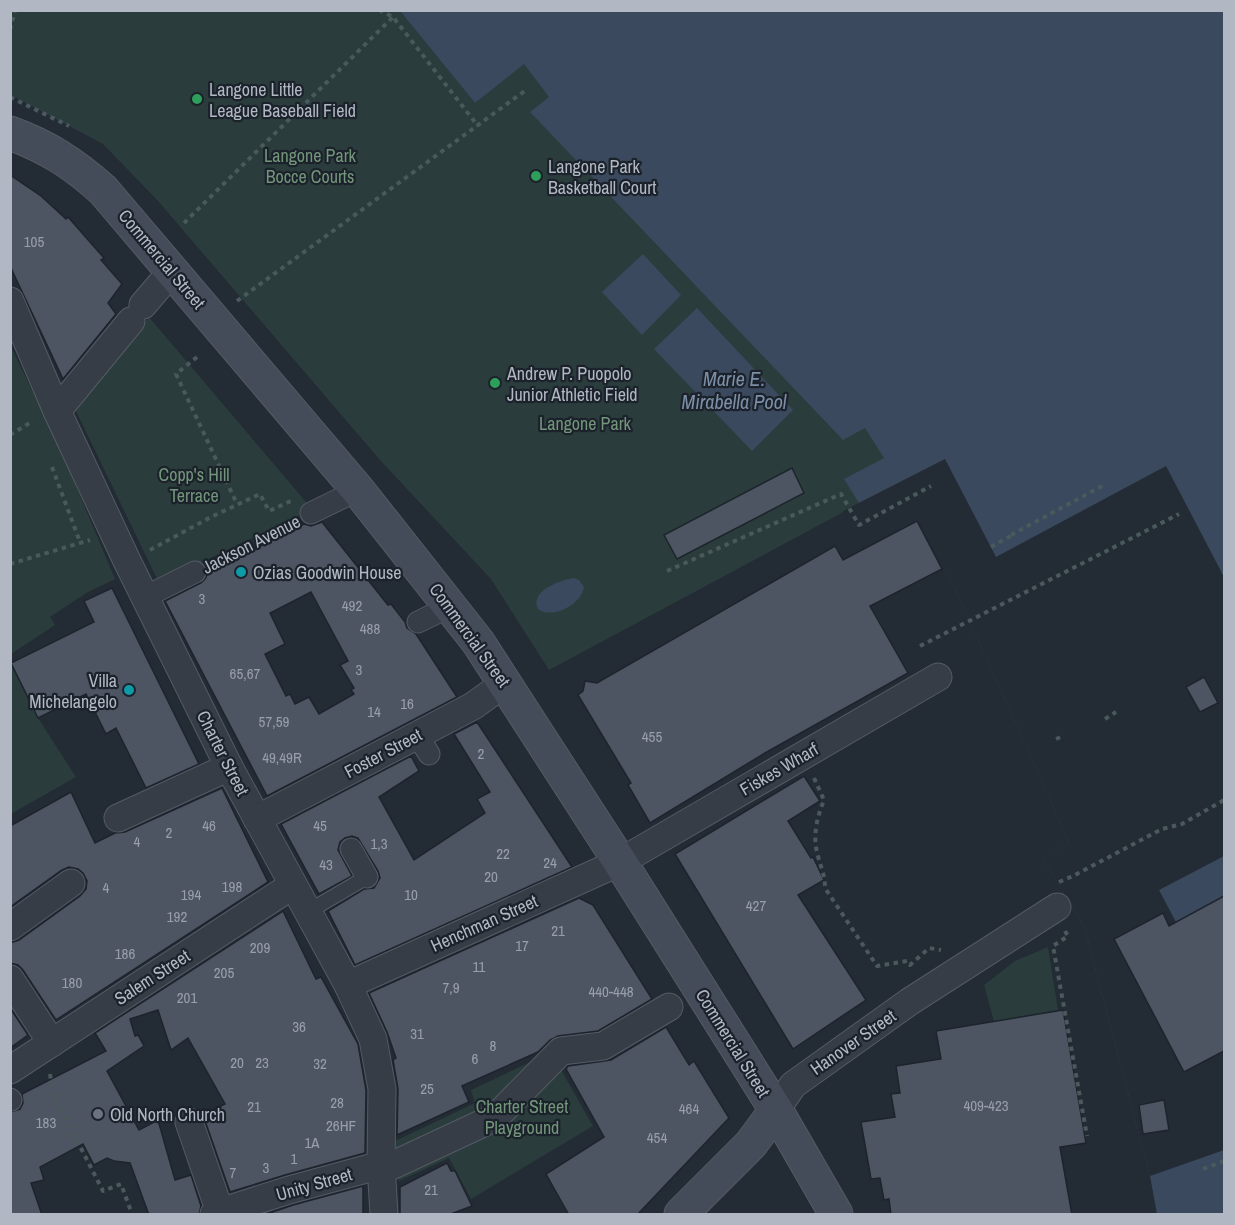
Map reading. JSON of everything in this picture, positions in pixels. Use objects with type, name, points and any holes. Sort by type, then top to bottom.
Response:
[{"type":"main road","name":"Commercial Street","points":[[10,133],[31,141],[78,167],[103,190],[358,490],[451,606],[506,683],[620,862],[684,998],[776,1110],[836,1215]]},
{"type":"main road","name":"Hanover Street","points":[[681,1215],[751,1144],[776,1110]]},
{"type":"street","points":[[45,416],[172,271]]},
{"type":"street","name":"Charter Street","points":[[10,301],[45,416],[145,597],[229,767],[309,911],[373,1039],[382,1089],[386,1166],[384,1215]]},
{"type":"street","name":"Jackson Avenue","points":[[306,505],[358,490]]},
{"type":"street","name":"Jackson Avenue","points":[[145,597],[195,572]]},
{"type":"street","points":[[418,622],[451,606]]},
{"type":"street","name":"Fiskes Wharf","points":[[620,862],[938,677]]},
{"type":"street","name":"Foster Street","points":[[257,819],[423,745],[506,683]]},
{"type":"street","points":[[118,818],[229,767]]},
{"type":"street","points":[[351,849],[367,877]]},
{"type":"street","name":"Henchman Street","points":[[348,985],[620,862]]},
{"type":"street","points":[[10,927],[71,883]]},
{"type":"street","name":"Salem Street","points":[[10,1070],[293,885]]},
{"type":"street","name":"Hanover Street","points":[[776,1110],[793,1085],[909,1002],[1054,909]]},
{"type":"street","points":[[10,979],[52,1043]]},
{"type":"street","name":"Unity Street","points":[[217,1214],[289,1190],[386,1166],[496,1118],[561,1051],[603,1046],[684,998]]},
{"type":"street","points":[[189,1122],[217,1214]]},
{"type":"lane","points":[[309,911],[367,877]]},
{"type":"path","points":[[10,30],[15,10]]},
{"type":"path","points":[[379,10],[393,17],[478,126]]},
{"type":"path","points":[[184,223],[393,17]]},
{"type":"path","points":[[237,302],[526,90]]},
{"type":"path","points":[[197,357],[176,375],[237,504]]},
{"type":"path","points":[[29,412],[45,416]]},
{"type":"path","points":[[37,432],[45,416]]},
{"type":"path","points":[[10,435],[45,416]]},
{"type":"path","points":[[51,464],[80,542]]},
{"type":"path","points":[[991,548],[1104,485]]},
{"type":"path","points":[[667,571],[841,494],[859,525],[931,486]]},
{"type":"path","points":[[149,550],[260,494],[269,511],[306,505]]},
{"type":"path","name":"Jackson Avenue","points":[[195,572],[306,505]]},
{"type":"path","points":[[920,646],[1179,514]]},
{"type":"path","points":[[1011,534],[1030,525]]},
{"type":"path","points":[[10,564],[92,540]]},
{"type":"path","points":[[1105,718],[1116,712]]},
{"type":"path","points":[[1056,740],[1063,736]]},
{"type":"path","points":[[800,756],[820,788],[824,800],[815,828],[817,854],[825,875],[825,888],[877,966],[907,961],[910,965],[917,956],[929,948],[941,951],[948,945]]},
{"type":"path","points":[[1087,1136],[1053,946],[1068,936],[1040,889],[1073,876],[1162,829],[1182,824],[1224,800]]},
{"type":"path","points":[[50,1072],[53,1094],[103,1191],[121,1184],[132,1215]]},
{"type":"path","points":[[1203,1169],[1224,1161]]},
{"type":"green space","name":"Langone Park","points":[[10,11],[400,11],[475,103],[545,42],[920,471],[549,670],[491,579],[380,460],[158,201],[103,144],[11,95]]},
{"type":"green space","name":"Copp's Hill Terrace","points":[[149,317],[312,509],[159,583],[74,407]]},
{"type":"green space","points":[[10,345],[57,441],[115,579],[88,592],[50,617],[55,625],[11,654]]},
{"type":"green space","points":[[10,663],[38,718],[76,777],[11,814]]},
{"type":"green space","points":[[1048,947],[1058,1010],[994,1021],[984,985],[1015,961]]},
{"type":"green space","name":"Charter Street Playground","points":[[551,1052],[593,1126],[471,1199],[449,1158],[399,1181],[395,1141],[475,1103],[471,1090]]},
{"type":"water","points":[[400,11],[1224,11],[1224,1214],[1157,1214],[1150,1176],[1084,926],[1042,858],[1069,842],[951,580],[918,522],[843,511],[859,503],[844,479],[884,458],[865,428],[843,440],[530,112],[549,97],[524,64],[475,103]]},
{"type":"water","points":[[643,254],[681,295],[642,335],[602,292]]},
{"type":"water","name":"Marie E. Mirabella Pool","points":[[697,308],[793,410],[752,451],[654,349]]},
{"type":"water","points":[[574,578],[579,580],[584,587],[578,599],[565,608],[551,613],[538,609],[536,603],[542,592],[554,584]]},
{"type":"pier","points":[[945,459],[996,557],[1166,466],[1224,577],[1224,856],[1159,890],[1224,1013],[1224,1150],[1150,1176],[1084,926],[1042,858],[1069,842],[951,580],[917,522],[864,549],[843,511]]},
{"type":"building","points":[[10,175],[41,196],[66,219],[68,217],[104,258],[101,260],[122,284],[108,303],[116,314],[63,379],[10,266]]},
{"type":"building","points":[[792,468],[804,493],[677,559],[664,535]]},
{"type":"building","points":[[917,521],[942,569],[870,606],[908,673],[765,753],[650,823],[628,785],[631,783],[578,695],[583,691],[585,681],[597,683],[835,546],[843,560]]},
{"type":"building","points":[[322,522],[388,605],[391,604],[407,628],[416,634],[457,697],[267,796],[165,601],[201,583],[208,573],[223,565],[304,524],[311,526]],"holes":[[[311,592],[348,661],[340,665],[354,688],[351,690],[354,694],[319,714],[309,697],[295,704],[290,694],[286,696],[265,654],[285,644],[270,613]]]},
{"type":"building","name":"Villa Michelangelo","points":[[112,588],[199,764],[146,788],[116,728],[106,734],[86,694],[38,718],[11,663],[94,622],[84,601]]},
{"type":"building","points":[[1204,677],[1218,703],[1200,712],[1186,687]]},
{"type":"building","points":[[477,722],[572,867],[355,965],[328,911],[364,889],[374,888],[380,878],[378,871],[358,838],[352,836],[345,838],[340,842],[338,850],[352,876],[319,894],[281,824],[411,756],[419,771],[379,797],[414,860],[485,813],[477,799],[490,792],[454,734]]},
{"type":"building","points":[[804,776],[820,801],[788,821],[811,858],[813,857],[824,880],[798,895],[866,1000],[793,1049],[675,854]]},
{"type":"building","points":[[222,788],[268,882],[56,1020],[23,970],[18,965],[10,963],[10,943],[19,940],[80,896],[86,889],[87,881],[78,869],[69,867],[10,907],[10,826],[71,792],[95,843],[115,833],[125,832]]},
{"type":"building","points":[[1224,896],[1224,1051],[1184,1072],[1114,939],[1163,913],[1169,926]]},
{"type":"building","points":[[579,898],[593,905],[652,999],[598,1031],[558,1036],[550,1040],[538,1052],[462,1086],[469,1102],[397,1135],[398,1089],[393,1060],[396,1058],[369,993]]},
{"type":"building","points":[[283,911],[316,979],[321,977],[358,1044],[366,1090],[365,1153],[230,1192],[203,1115],[225,1104],[188,1038],[171,1050],[158,1010],[130,1019],[135,1036],[138,1035],[144,1046],[107,1071],[139,1130],[158,1120],[175,1180],[191,1175],[201,1206],[199,1215],[149,1215],[130,1163],[107,1158],[94,1165],[83,1144],[40,1167],[44,1180],[31,1183],[42,1215],[10,1215],[10,1112],[20,1109],[23,1103],[22,1094],[106,1051],[95,1033]]},
{"type":"building","points":[[10,1008],[28,1035],[10,1048]]},
{"type":"building","points":[[1063,1010],[1086,1143],[1060,1147],[1072,1215],[891,1215],[889,1199],[884,1200],[880,1178],[871,1179],[861,1122],[895,1117],[891,1094],[900,1093],[896,1066],[941,1059],[936,1031]]},
{"type":"building","points":[[666,1027],[689,1065],[694,1061],[729,1118],[637,1215],[569,1215],[546,1174],[604,1137],[566,1069],[568,1066],[611,1060]]},
{"type":"building","points":[[1164,1100],[1169,1130],[1143,1134],[1139,1105]]},
{"type":"building","points":[[447,1163],[451,1171],[455,1171],[472,1206],[448,1215],[400,1215],[400,1187]]},
{"type":"building","points":[[363,1186],[363,1215],[264,1215],[293,1205]]},
{"type":"place","name":"Langone Little League Baseball Field","points":[[197,99]]},
{"type":"place","name":"Langone Park Basketball Court","points":[[536,176]]},
{"type":"place","name":"Andrew P. Puopolo Junior Athletic Field","points":[[495,383]]},
{"type":"place","name":"Ozias Goodwin House","points":[[241,572]]},
{"type":"place","name":"Villa Michelangelo","points":[[129,690]]},
{"type":"place","name":"Old North Church","points":[[98,1114]]},
{"type":"park label","name":"Langone Park Bocce Courts","points":[[310,165]]}]
